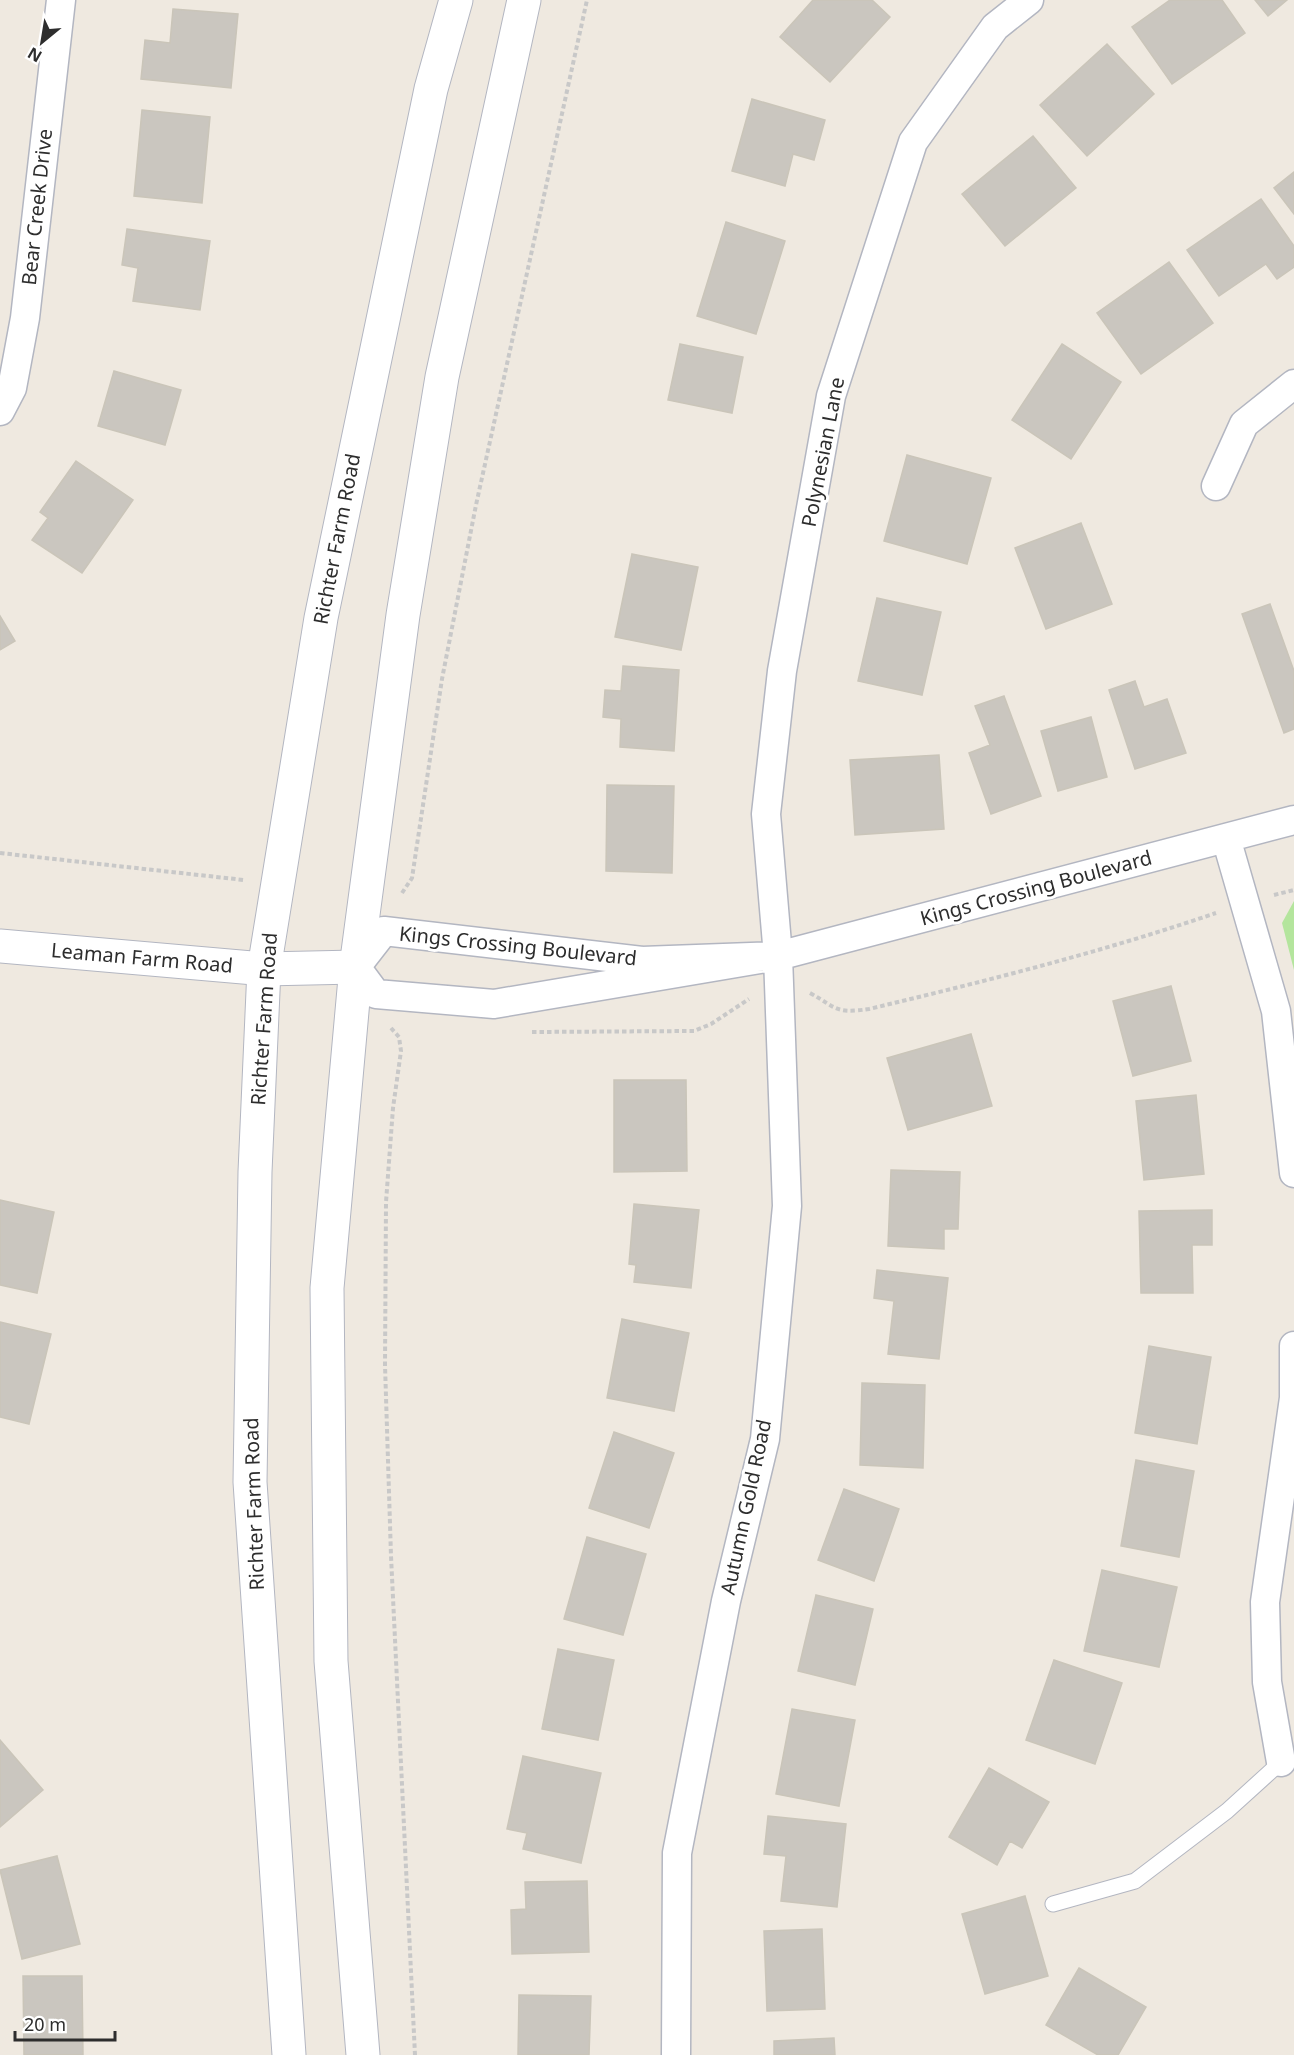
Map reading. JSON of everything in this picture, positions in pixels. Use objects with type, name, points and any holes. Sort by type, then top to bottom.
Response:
[{"type":"main road","name":"Richter Farm Road","points":[[290,2055],[250,1482],[255,1172],[264,969],[321,618],[429,100],[456,0]]},
{"type":"main road","points":[[363,2055],[331,1661],[327,1288],[356,967],[403,615],[442,377],[524,0]]},
{"type":"main road","name":"Leaman Farm Road","points":[[0,946],[264,969],[356,967]]},
{"type":"street","name":"Bear Creek Drive","points":[[0,411],[12,388],[25,318],[61,0]]},
{"type":"street","name":"Polynesian Lane","points":[[778,956],[766,814],[782,671],[831,396],[913,142],[995,27],[1029,0]]},
{"type":"street","points":[[1216,486],[1244,424],[1294,384]]},
{"type":"street","name":"Kings Crossing Boulevard","points":[[778,956],[642,961],[384,931],[356,967],[376,993],[494,1004],[778,956],[1294,820]]},
{"type":"street","points":[[1226,838],[1276,1011],[1294,1173]]},
{"type":"street","name":"Autumn Gold Road","points":[[676,2055],[677,1853],[726,1601],[765,1439],[787,1206],[778,956]]},
{"type":"street","points":[[1281,1762],[1267,1682],[1265,1602],[1294,1398],[1294,1346]]},
{"type":"lane","points":[[1053,1904],[1134,1881],[1227,1811],[1281,1762]]},
{"type":"path","points":[[0,854],[278,884]]},
{"type":"path","points":[[530,1032],[694,1031],[711,1024],[745,1000],[779,991],[811,993],[831,1007],[848,1012],[869,1009],[1015,974],[1294,890]]},
{"type":"path","points":[[393,1031],[403,1027]]},
{"type":"green space","points":[[1294,901],[1294,970],[1282,923]]},
{"type":"building","points":[[813,0],[872,0],[890,17],[830,82],[780,37]]},
{"type":"building","points":[[1170,0],[1222,0],[1245,33],[1172,84],[1132,27]]},
{"type":"building","points":[[1255,0],[1287,0],[1268,16]]},
{"type":"building","points":[[173,9],[238,14],[231,88],[141,79],[145,40],[170,43]]},
{"type":"building","points":[[1107,44],[1154,94],[1087,156],[1040,105]]},
{"type":"building","points":[[752,99],[825,120],[814,160],[793,154],[785,186],[732,171]]},
{"type":"building","points":[[142,110],[210,117],[202,203],[134,196]]},
{"type":"building","points":[[1033,136],[1076,188],[1005,246],[962,194]]},
{"type":"building","points":[[1294,172],[1294,214],[1274,188]]},
{"type":"building","points":[[1261,199],[1294,246],[1294,267],[1277,279],[1266,264],[1219,296],[1187,250]]},
{"type":"building","points":[[726,222],[785,241],[756,334],[697,316]]},
{"type":"building","points":[[127,229],[210,241],[200,310],[133,301],[138,268],[122,265]]},
{"type":"building","points":[[1169,262],[1213,323],[1141,374],[1097,313]]},
{"type":"building","points":[[680,344],[743,357],[732,413],[668,400]]},
{"type":"building","points":[[1062,344],[1121,382],[1071,459],[1012,420]]},
{"type":"building","points":[[114,371],[181,390],[165,445],[98,426]]},
{"type":"building","points":[[907,455],[991,478],[967,564],[884,541]]},
{"type":"building","points":[[76,461],[133,500],[82,573],[32,540],[48,518],[40,512]]},
{"type":"building","points":[[1081,523],[1112,604],[1046,629],[1015,548]]},
{"type":"building","points":[[632,554],[698,567],[681,650],[615,637]]},
{"type":"building","points":[[877,598],[941,612],[922,695],[858,681]]},
{"type":"building","points":[[1270,604],[1294,671],[1294,729],[1284,733],[1242,614]]},
{"type":"building","points":[[0,616],[15,641],[0,650]]},
{"type":"building","points":[[623,666],[679,670],[674,751],[620,747],[621,719],[603,717],[605,690],[621,691]]},
{"type":"building","points":[[1135,681],[1144,707],[1167,699],[1186,753],[1135,769],[1109,690]]},
{"type":"building","points":[[1004,696],[1041,796],[991,814],[969,753],[990,745],[975,706]]},
{"type":"building","points":[[1091,717],[1107,777],[1058,791],[1041,731]]},
{"type":"building","points":[[939,755],[944,829],[855,835],[850,760]]},
{"type":"building","points":[[607,785],[674,786],[672,873],[606,871]]},
{"type":"building","points":[[1171,986],[1191,1061],[1133,1076],[1113,1001]]},
{"type":"building","points":[[971,1034],[992,1106],[908,1130],[887,1058]]},
{"type":"building","points":[[614,1080],[686,1080],[687,1171],[614,1172]]},
{"type":"building","points":[[1196,1095],[1204,1174],[1144,1180],[1136,1101]]},
{"type":"building","points":[[891,1170],[960,1172],[958,1229],[944,1229],[944,1249],[888,1246]]},
{"type":"building","points":[[0,1200],[54,1212],[37,1293],[0,1285]]},
{"type":"building","points":[[634,1204],[699,1210],[691,1288],[634,1282],[636,1265],[629,1264]]},
{"type":"building","points":[[1212,1210],[1212,1245],[1192,1245],[1193,1293],[1141,1293],[1139,1211]]},
{"type":"building","points":[[877,1270],[948,1278],[939,1359],[888,1354],[894,1301],[874,1298]]},
{"type":"building","points":[[622,1319],[689,1333],[674,1411],[607,1398]]},
{"type":"building","points":[[0,1322],[51,1334],[29,1424],[0,1417]]},
{"type":"building","points":[[1149,1346],[1211,1357],[1197,1444],[1135,1433]]},
{"type":"building","points":[[862,1383],[925,1385],[923,1468],[860,1465]]},
{"type":"building","points":[[614,1432],[674,1453],[649,1528],[589,1508]]},
{"type":"building","points":[[1136,1460],[1194,1471],[1179,1557],[1121,1546]]},
{"type":"building","points":[[844,1489],[899,1509],[874,1581],[818,1560]]},
{"type":"building","points":[[587,1537],[646,1554],[623,1635],[564,1619]]},
{"type":"building","points":[[1102,1570],[1177,1587],[1159,1667],[1084,1651]]},
{"type":"building","points":[[816,1595],[873,1609],[855,1685],[798,1671]]},
{"type":"building","points":[[558,1649],[614,1660],[598,1740],[542,1729]]},
{"type":"building","points":[[1054,1660],[1122,1683],[1095,1764],[1026,1740]]},
{"type":"building","points":[[792,1709],[855,1720],[839,1806],[776,1794]]},
{"type":"building","points":[[0,1740],[43,1790],[0,1827]]},
{"type":"building","points":[[523,1756],[601,1773],[581,1863],[523,1849],[527,1833],[507,1829]]},
{"type":"building","points":[[989,1768],[1049,1802],[1022,1848],[1010,1841],[997,1865],[949,1837]]},
{"type":"building","points":[[768,1816],[846,1824],[837,1907],[781,1901],[786,1856],[764,1854]]},
{"type":"building","points":[[57,1856],[80,1944],[22,1959],[0,1870]]},
{"type":"building","points":[[587,1881],[589,1952],[512,1954],[511,1910],[526,1909],[525,1882]]},
{"type":"building","points":[[1025,1896],[1048,1976],[985,1994],[962,1914]]},
{"type":"building","points":[[822,1929],[825,2009],[767,2011],[764,1931]]},
{"type":"building","points":[[1079,1968],[1146,2007],[1118,2055],[1098,2055],[1046,2025]]},
{"type":"building","points":[[23,1976],[82,1976],[83,2055],[24,2055]]},
{"type":"building","points":[[519,1995],[591,1996],[589,2055],[518,2055]]},
{"type":"building","points":[[834,2038],[835,2055],[774,2055],[774,2041]]}]
